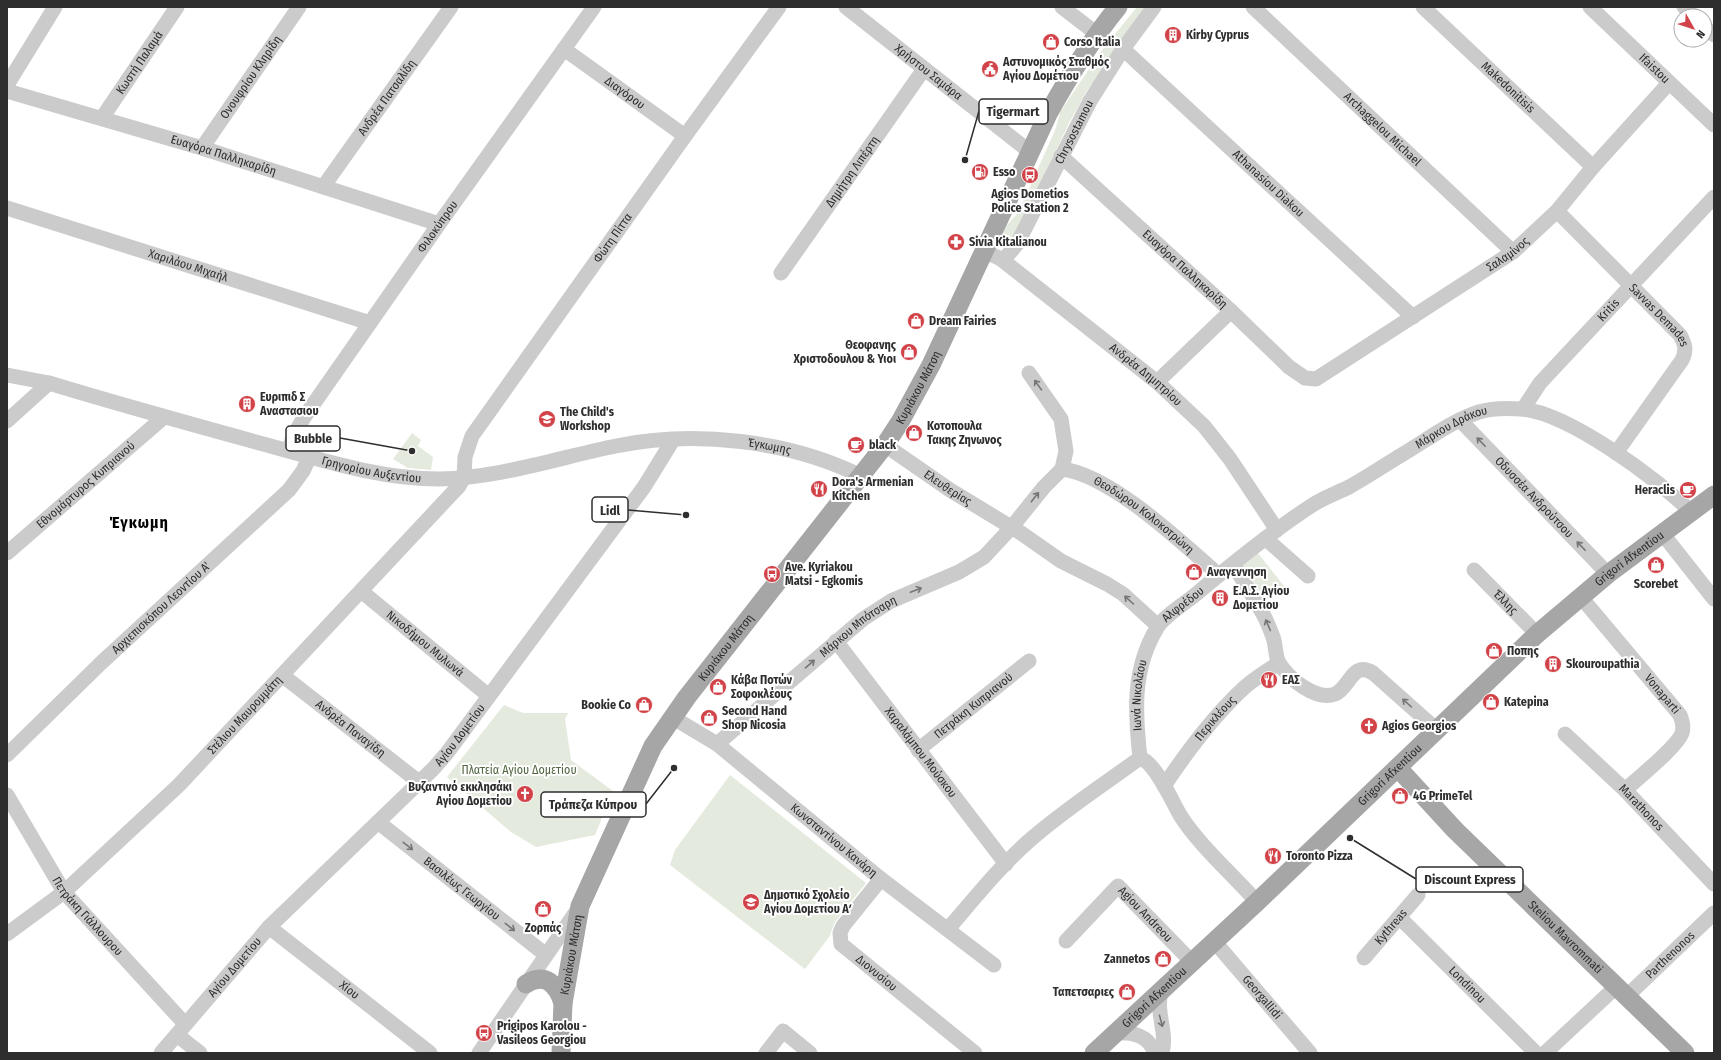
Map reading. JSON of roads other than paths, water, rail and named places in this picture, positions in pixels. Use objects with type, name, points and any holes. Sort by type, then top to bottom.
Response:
[{"type":"main road","name":"Κυριάκου Μάτση","points":[[561,1053],[562,1003],[580,906],[653,746],[672,717],[885,445],[931,366],[1030,152],[1068,77],[1097,34],[1118,7]]},
{"type":"main road","name":"Grigori Afxentiou","points":[[1094,1053],[1162,988],[1257,902],[1398,768],[1436,729],[1537,634],[1580,596],[1608,574],[1714,495]]},
{"type":"main road","name":"Steliou Mavrommati","points":[[1398,768],[1455,830],[1685,1053]]},
{"type":"main road","name":"Κυριάκου Μάτση","points":[[526,984],[533,979],[545,980],[556,987],[562,1003]]},
{"type":"street","points":[[7,85],[54,7]]},
{"type":"street","name":"Κωστή Παλαμά","points":[[102,118],[177,7]]},
{"type":"street","name":"Ονουφρίου Κληρίδη","points":[[202,148],[299,7]]},
{"type":"street","name":"Ανδρέα Πατσαλίδη","points":[[323,187],[451,7]]},
{"type":"street","name":"Φιλοκύπρου","points":[[289,451],[297,428],[439,224],[594,7]]},
{"type":"street","name":"Φώτη Πίττα","points":[[464,477],[465,457],[472,436],[685,136],[779,7]]},
{"type":"street","name":"Χρήστου Σαμάρα","points":[[846,7],[1030,152]]},
{"type":"street","points":[[1062,7],[1097,34]]},
{"type":"street","name":"Chrysostamou","points":[[1001,258],[1012,251],[1022,236],[1090,101],[1123,49],[1154,7]]},
{"type":"street","name":"Archaggelou Michael","points":[[1253,7],[1513,252]]},
{"type":"street","name":"Makedonitisis","points":[[1422,7],[1592,167]]},
{"type":"street","name":"Ifaistou","points":[[1595,8],[1669,83],[1714,125]]},
{"type":"street","name":"Διαγόρου","points":[[564,49],[685,136]]},
{"type":"street","name":"Athanasiou Diakou","points":[[1123,49],[1413,318]]},
{"type":"street","name":"Δημήτρη Λιπέρτη","points":[[781,274],[924,69]]},
{"type":"street","name":"Σαλαμίνος","points":[[1310,379],[1324,376],[1513,252],[1557,211],[1592,167],[1669,83]]},
{"type":"street","name":"Ευαγόρα Παλληκαρίδη","points":[[7,91],[202,148],[439,224]]},
{"type":"street","name":"Ευαγόρα Παλληκαρίδη","points":[[1061,156],[1231,311],[1289,367],[1310,379]]},
{"type":"street","name":"Kritis","points":[[1523,409],[1540,383],[1714,197]]},
{"type":"street","name":"Χαριλάου Μιχαήλ","points":[[7,208],[370,323]]},
{"type":"street","name":"Savvas Demades","points":[[1557,211],[1680,335],[1685,343],[1685,353],[1616,453]]},
{"type":"street","name":"Ανδρέα Δημητρίου","points":[[984,251],[1001,258],[1157,382],[1204,426],[1217,442],[1272,534]]},
{"type":"street","points":[[1157,382],[1231,311]]},
{"type":"street","points":[[1029,372],[1061,418],[1066,451],[1062,469],[1044,487],[1011,528],[1061,561],[1107,584],[1123,594],[1158,626]]},
{"type":"street","name":"Γρηγορίου Αυξεντίου","points":[[7,375],[49,383],[309,458],[383,474],[409,477],[439,479],[515,470],[618,446],[673,440]]},
{"type":"street","points":[[7,421],[49,383]]},
{"type":"street","name":"Μάρκου Δράκου","points":[[1272,534],[1316,503],[1350,486],[1460,420],[1480,412],[1500,409],[1523,409],[1558,420],[1579,430],[1616,453],[1666,490],[1691,512]]},
{"type":"street","name":"Εθνομάρτυρος Κυπριανού","points":[[7,553],[164,417]]},
{"type":"street","name":"Οδυσσέα Ανδρούτσου","points":[[1460,420],[1608,574]]},
{"type":"street","name":"Έγκωμης","points":[[673,440],[725,440],[757,444],[830,463],[861,476]]},
{"type":"street","name":"Αγίου Δομετίου","points":[[161,1053],[269,927],[447,753],[644,487],[673,440]]},
{"type":"street","name":"Ελευθερίας","points":[[885,445],[950,490],[1011,528]]},
{"type":"street","name":"Αρχιεπισκόπου Λεοντίου Α'","points":[[7,755],[101,663],[289,490],[303,471],[309,458]]},
{"type":"street","name":"Θεοδώρου Κολοκοτρώνη","points":[[1062,469],[1083,474],[1116,493],[1166,530],[1219,574]]},
{"type":"street","name":"Στέλιου Μαυρομμάτη","points":[[7,934],[64,892],[179,785],[459,486],[464,477]]},
{"type":"street","name":"Μάρκου Μπότσαρη","points":[[717,744],[863,619],[891,601],[970,567],[984,557],[1011,528]]},
{"type":"street","points":[[1662,533],[1714,599]]},
{"type":"street","points":[[1272,534],[1308,576]]},
{"type":"street","name":"Αλφρέδου","points":[[1158,626],[1219,574],[1272,534]]},
{"type":"street","points":[[1233,564],[1263,614],[1273,637],[1278,663],[1291,677],[1302,685],[1322,695],[1328,696],[1339,692],[1355,672],[1360,670],[1370,671],[1436,729]]},
{"type":"street","name":"Έλλης","points":[[1474,570],[1537,634]]},
{"type":"street","name":"Νικοδήμου Μυλωνά","points":[[361,591],[489,696]]},
{"type":"street","name":"Vonaparti","points":[[1580,596],[1680,715],[1683,723],[1683,732],[1673,746],[1625,790]]},
{"type":"street","name":"Ιωνά Νικολάου","points":[[1140,758],[1136,724],[1136,688],[1141,661],[1158,626]]},
{"type":"street","name":"Χαραλάμπου Μούσκου","points":[[836,641],[1006,864]]},
{"type":"street","name":"Πετράκη Κυπριανού","points":[[918,750],[1029,661]]},
{"type":"street","name":"Περικλέους","points":[[1164,786],[1187,752],[1216,718],[1247,686],[1278,663]]},
{"type":"street","name":"Ανδρέα Παναγίδη","points":[[282,675],[419,782]]},
{"type":"street","name":"Κωνσταντίνου Κανάρη","points":[[672,717],[717,744],[881,878],[994,965]]},
{"type":"street","name":"Marathonos","points":[[1565,734],[1625,790],[1714,884]]},
{"type":"street","points":[[948,929],[1006,864],[1030,840],[1056,819],[1140,758],[1144,759],[1151,766],[1182,817],[1197,836],[1257,902]]},
{"type":"street","name":"Πετράκη Γιάλλουρου","points":[[7,795],[64,892],[200,1053]]},
{"type":"street","name":"Βασιλέως Γεωργίου","points":[[378,822],[546,955]]},
{"type":"street","name":"Διονυσίου","points":[[881,878],[843,926],[840,933],[841,944],[975,1053]]},
{"type":"street","name":"Agiou Andreou","points":[[1066,941],[1118,886],[1192,962]]},
{"type":"street","name":"Kythreas","points":[[1364,958],[1418,895]]},
{"type":"street","name":"Κυριάκου Μάτση","points":[[479,1053],[580,906]]},
{"type":"street","name":"Parthenonos","points":[[1545,1053],[1621,992],[1714,913]]},
{"type":"street","name":"Londinou","points":[[1399,917],[1536,1053]]},
{"type":"street","name":"Χίου","points":[[269,927],[430,1053]]},
{"type":"street","name":"Georgallidi","points":[[1214,941],[1304,1051]]},
{"type":"street","points":[[1162,988],[1158,1004],[1164,1036],[1162,1053]]},
{"type":"street","points":[[766,1053],[783,1031],[810,1053]]},
{"type":"street","points":[[1116,1033],[1132,1032],[1140,1035],[1149,1042],[1155,1053]]},
{"type":"place","name":"Kirby Cyprus","points":[[1173,35]]},
{"type":"place","name":"Corso Italia","points":[[1051,42]]},
{"type":"place","name":"Αστυνομικός Σταθμός Αγίου Δομέτιου","points":[[990,69]]},
{"type":"place","name":"Tigermart","points":[[965,160]]},
{"type":"place","name":"Esso","points":[[980,172]]},
{"type":"place","name":"Agios Dometios Police Station 2","points":[[1030,175]]},
{"type":"place","name":"Sivia Kitalianou","points":[[956,242]]},
{"type":"place","name":"Dream Fairies","points":[[916,321]]},
{"type":"place","name":"Θεοφανης Χριστοδουλου & Υιοι","points":[[909,352]]},
{"type":"place","name":"Ευριπιδ Σ Αναστασιου","points":[[247,404]]},
{"type":"place","name":"The Child's Workshop","points":[[547,419]]},
{"type":"place","name":"Κοτοπουλα Τακης Ζηνωνος","points":[[914,433]]},
{"type":"place","name":"black","points":[[856,445]]},
{"type":"place","name":"Bubble","points":[[412,451]]},
{"type":"place","name":"Dora's Armenian Kitchen","points":[[819,489]]},
{"type":"place","name":"Heraclis","points":[[1688,490]]},
{"type":"place","name":"Lidl","points":[[686,515]]},
{"type":"place","name":"Scorebet","points":[[1656,565]]},
{"type":"place","name":"Αναγεννηση","points":[[1194,572]]},
{"type":"place","name":"Ave. Kyriakou Matsi - Egkomis","points":[[772,574]]},
{"type":"place","name":"Ε.Α.Σ. Αγίου Δομετίου","points":[[1220,598]]},
{"type":"place","name":"Ποπης","points":[[1494,651]]},
{"type":"place","name":"Skouroupathia","points":[[1553,664]]},
{"type":"place","name":"ΕΑΣ","points":[[1269,680]]},
{"type":"place","name":"Κάβα Ποτών Σοφοκλέους","points":[[718,687]]},
{"type":"place","name":"Katepina","points":[[1491,702]]},
{"type":"place","name":"Bookie Co","points":[[644,705]]},
{"type":"place","name":"Second Hand Shop Nicosia","points":[[709,718]]},
{"type":"place","name":"Agios Georgios","points":[[1369,726]]},
{"type":"place","name":"Τράπεζα Κύπρου","points":[[674,768]]},
{"type":"place","name":"Βυζαντινό εκκλησάκι Αγίου Δομετίου","points":[[525,794]]},
{"type":"place","name":"4G PrimeTel","points":[[1400,796]]},
{"type":"place","name":"Discount Express","points":[[1350,838]]},
{"type":"place","name":"Toronto Pizza","points":[[1273,856]]},
{"type":"place","name":"Δημοτικό Σχολείο Αγίου Δομετίου Αʹ","points":[[751,902]]},
{"type":"place","name":"Ζορπάς","points":[[543,909]]},
{"type":"place","name":"Zannetos","points":[[1163,959]]},
{"type":"place","name":"Ταπετσαριες","points":[[1127,992]]},
{"type":"place","name":"Prigipos Karolou - Vasileos Georgiou","points":[[484,1033]]},
{"type":"district","name":"Έγκωμη","points":[[139,522]]},
{"type":"park label","name":"Πλατεία Αγίου Δομετίου","points":[[519,770]]}]
